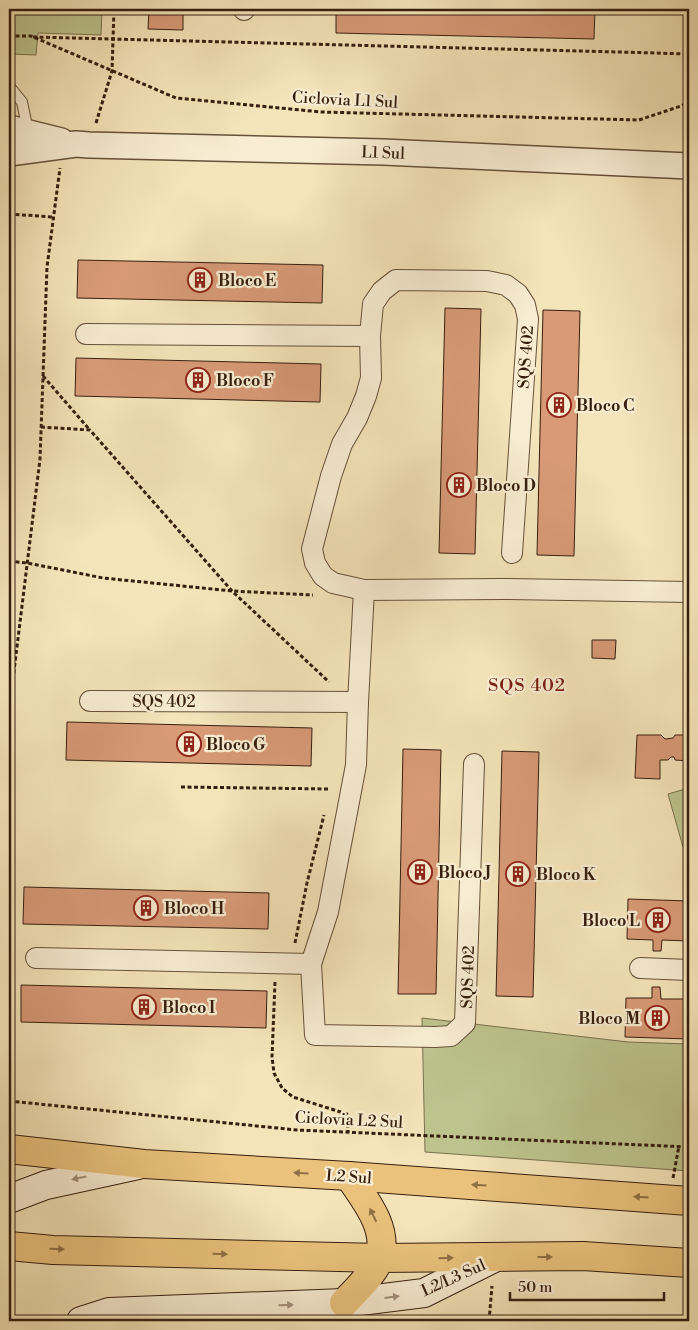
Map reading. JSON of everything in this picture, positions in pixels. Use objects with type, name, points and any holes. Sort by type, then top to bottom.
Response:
[{"type":"main road","name":"L2 Sul","points":[[9,1149],[144,1164],[349,1176],[679,1200]]},
{"type":"main road","points":[[9,1199],[46,1185],[144,1164]]},
{"type":"main road","points":[[344,1303],[370,1274],[380,1258],[382,1238],[375,1216],[349,1176]]},
{"type":"main road","points":[[9,1246],[53,1250],[380,1258],[583,1256],[689,1263]]},
{"type":"main road","name":"L2/L3 Sul","points":[[81,1321],[109,1312],[344,1303],[424,1292],[496,1257]]},
{"type":"street","name":"L1 Sul","points":[[18,130],[83,144]]},
{"type":"street","name":"L1 Sul","points":[[9,153],[83,144],[383,152],[689,166]]},
{"type":"street","name":"SQS 402","points":[[512,553],[528,319],[525,306],[518,294],[506,285],[487,281],[396,280],[382,290],[373,304],[370,336],[371,378],[357,418],[342,444],[329,484],[312,549],[315,563],[322,576],[333,583],[364,590],[503,589],[689,592]]},
{"type":"street","points":[[86,334],[370,336]]},
{"type":"street","name":"SQS 402","points":[[364,590],[351,702],[356,765],[328,912],[311,964],[315,1036],[451,1036],[465,1023],[474,764]]},
{"type":"street","name":"SQS 402","points":[[90,701],[351,702]]},
{"type":"street","points":[[36,958],[311,964]]},
{"type":"street","points":[[640,968],[689,970]]},
{"type":"lane","points":[[9,86],[22,102],[18,130]]},
{"type":"path","points":[[83,144],[112,70],[114,9]]},
{"type":"path","name":"Ciclovia L1 Sul","points":[[9,36],[31,36],[176,98],[321,112],[638,120],[689,102]]},
{"type":"path","points":[[31,36],[656,53],[685,54],[689,57]]},
{"type":"path","points":[[9,712],[40,459],[47,268],[59,168],[69,168]]},
{"type":"path","points":[[9,214],[53,217]]},
{"type":"path","points":[[43,376],[232,591],[351,702]]},
{"type":"path","points":[[41,427],[90,430]]},
{"type":"path","points":[[9,561],[103,578],[232,591],[316,595]]},
{"type":"path","points":[[328,798],[332,780]]},
{"type":"path","points":[[181,787],[330,789]]},
{"type":"path","points":[[326,808],[307,882],[291,964],[274,984],[272,1057],[274,1073],[282,1088],[293,1097],[347,1114],[348,1132]]},
{"type":"path","name":"Ciclovia L2 Sul","points":[[9,1101],[296,1130],[689,1147]]},
{"type":"path","points":[[679,1146],[679,1200]]},
{"type":"path","points":[[489,1321],[492,1285]]},
{"type":"green space","points":[[9,9],[102,9],[101,35],[38,33],[36,55],[9,54]]},
{"type":"green space","points":[[689,788],[689,845],[683,847],[668,794]]},
{"type":"green space","points":[[422,1018],[628,1042],[689,1044],[689,1171],[425,1152]]},
{"type":"building","points":[[149,9],[183,9],[183,30],[148,29]]},
{"type":"building","points":[[336,9],[595,9],[594,39],[336,33]]},
{"type":"building","name":"Bloco E","points":[[78,260],[323,265],[322,303],[77,298]]},
{"type":"building","name":"Bloco D","points":[[445,308],[481,309],[475,554],[439,553]]},
{"type":"building","name":"Bloco C","points":[[543,310],[580,311],[574,556],[537,555]]},
{"type":"building","name":"Bloco F","points":[[76,358],[321,364],[320,402],[75,396]]},
{"type":"building","points":[[592,640],[616,640],[615,659],[592,658]]},
{"type":"building","name":"Bloco G","points":[[67,722],[312,728],[311,766],[66,760]]},
{"type":"building","points":[[637,735],[661,735],[665,739],[673,738],[675,735],[689,735],[689,761],[675,760],[674,757],[668,760],[660,760],[660,779],[635,778]]},
{"type":"building","name":"Bloco J","points":[[403,749],[441,750],[436,994],[398,994]]},
{"type":"building","name":"Bloco K","points":[[502,751],[539,752],[533,997],[496,996]]},
{"type":"building","name":"Bloco H","points":[[24,887],[269,893],[268,929],[23,924]]},
{"type":"building","name":"Bloco L","points":[[628,899],[689,901],[689,941],[662,940],[661,951],[653,951],[653,940],[627,939]]},
{"type":"building","name":"Bloco I","points":[[21,985],[267,991],[266,1028],[21,1022]]},
{"type":"building","name":"Bloco M","points":[[652,987],[660,987],[661,999],[689,999],[689,1039],[625,1037],[626,998],[652,998]]},
{"type":"place","name":"Bloco E","points":[[200,280]]},
{"type":"place","name":"Bloco F","points":[[198,380]]},
{"type":"place","name":"Bloco C","points":[[559,405]]},
{"type":"place","name":"Bloco D","points":[[459,485]]},
{"type":"place","name":"Bloco G","points":[[189,744]]},
{"type":"place","name":"Bloco J","points":[[420,872]]},
{"type":"place","name":"Bloco K","points":[[518,874]]},
{"type":"place","name":"Bloco H","points":[[146,908]]},
{"type":"place","name":"Bloco L","points":[[658,920]]},
{"type":"place","name":"Bloco I","points":[[144,1007]]},
{"type":"place","name":"Bloco M","points":[[657,1018]]},
{"type":"district","name":"SQS 402","points":[[527,685]]}]
